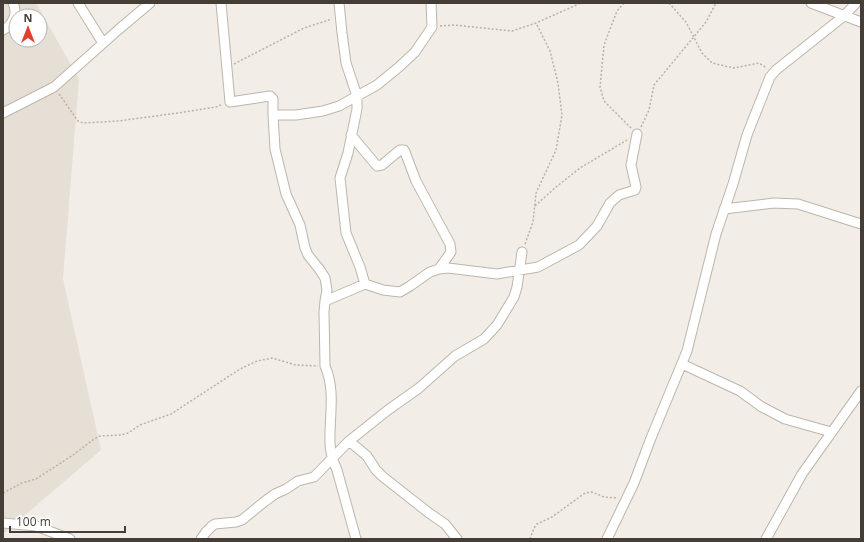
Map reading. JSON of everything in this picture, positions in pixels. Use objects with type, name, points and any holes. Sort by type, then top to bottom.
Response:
[{"type":"street","points":[[3,30],[7,28],[16,12],[13,3]]},
{"type":"street","points":[[78,3],[103,43]]},
{"type":"street","points":[[3,113],[54,87],[150,3]]},
{"type":"street","points":[[221,3],[230,102],[270,96],[273,99],[275,150],[286,194],[300,225],[308,255],[325,278],[327,290],[324,312],[325,366],[332,400],[330,444],[332,459],[337,470],[356,539]]},
{"type":"street","points":[[339,3],[346,62],[357,96],[357,109],[348,153],[340,178],[346,233],[360,267],[365,284]]},
{"type":"street","points":[[273,115],[296,115],[323,111],[339,106],[377,85],[400,67],[415,52],[432,27],[431,3]]},
{"type":"street","points":[[811,3],[861,22]]},
{"type":"street","points":[[607,539],[634,483],[687,351],[711,250],[733,184],[747,135],[773,72],[844,16],[856,3]]},
{"type":"street","points":[[325,301],[365,284],[383,290],[400,292],[430,272],[448,268],[497,274],[538,267],[579,245],[597,226],[610,203],[620,195],[635,190],[636,187],[631,165],[637,134]]},
{"type":"street","points":[[351,135],[377,166],[382,165],[400,150],[404,150],[416,181],[450,244],[451,252],[439,270]]},
{"type":"street","points":[[724,209],[774,203],[798,204],[861,224]]},
{"type":"street","points":[[201,539],[215,524],[242,520],[275,494],[298,481],[314,477],[349,441],[419,388],[455,356],[484,339],[493,330],[508,309],[514,297],[517,287],[522,252]]},
{"type":"street","points":[[682,364],[734,387],[762,407],[785,419],[831,432]]},
{"type":"street","points":[[766,539],[802,474],[861,391]]},
{"type":"street","points":[[349,441],[367,456],[382,476],[445,524],[457,539]]},
{"type":"street","points":[[3,523],[36,526],[70,539]]},
{"type":"path","points":[[432,27],[454,25],[512,31],[536,23],[581,3]]},
{"type":"path","points":[[624,3],[617,11],[604,45],[600,87],[604,101],[637,134]]},
{"type":"path","points":[[669,3],[686,22],[702,53],[712,63],[734,68],[759,63],[773,72]]},
{"type":"path","points":[[535,206],[580,168],[637,134],[649,110],[654,86],[706,22],[716,3]]},
{"type":"path","points":[[227,68],[304,28],[340,16]]},
{"type":"path","points":[[522,252],[533,222],[536,193],[556,150],[562,115],[558,83],[550,51],[536,23]]},
{"type":"path","points":[[54,87],[78,121],[83,123],[118,121],[178,113],[216,107],[230,102]]},
{"type":"path","points":[[3,493],[22,482],[36,479],[100,436],[128,433],[140,425],[171,414],[240,369],[257,361],[272,358],[296,365],[325,366]]},
{"type":"path","points":[[530,539],[537,524],[552,517],[585,494],[592,492],[604,496],[625,499]]},
{"type":"shaded area","points":[[3,3],[36,3],[39,8],[8,8],[8,48],[48,48],[48,24],[79,79],[63,279],[101,450],[3,534]]}]
